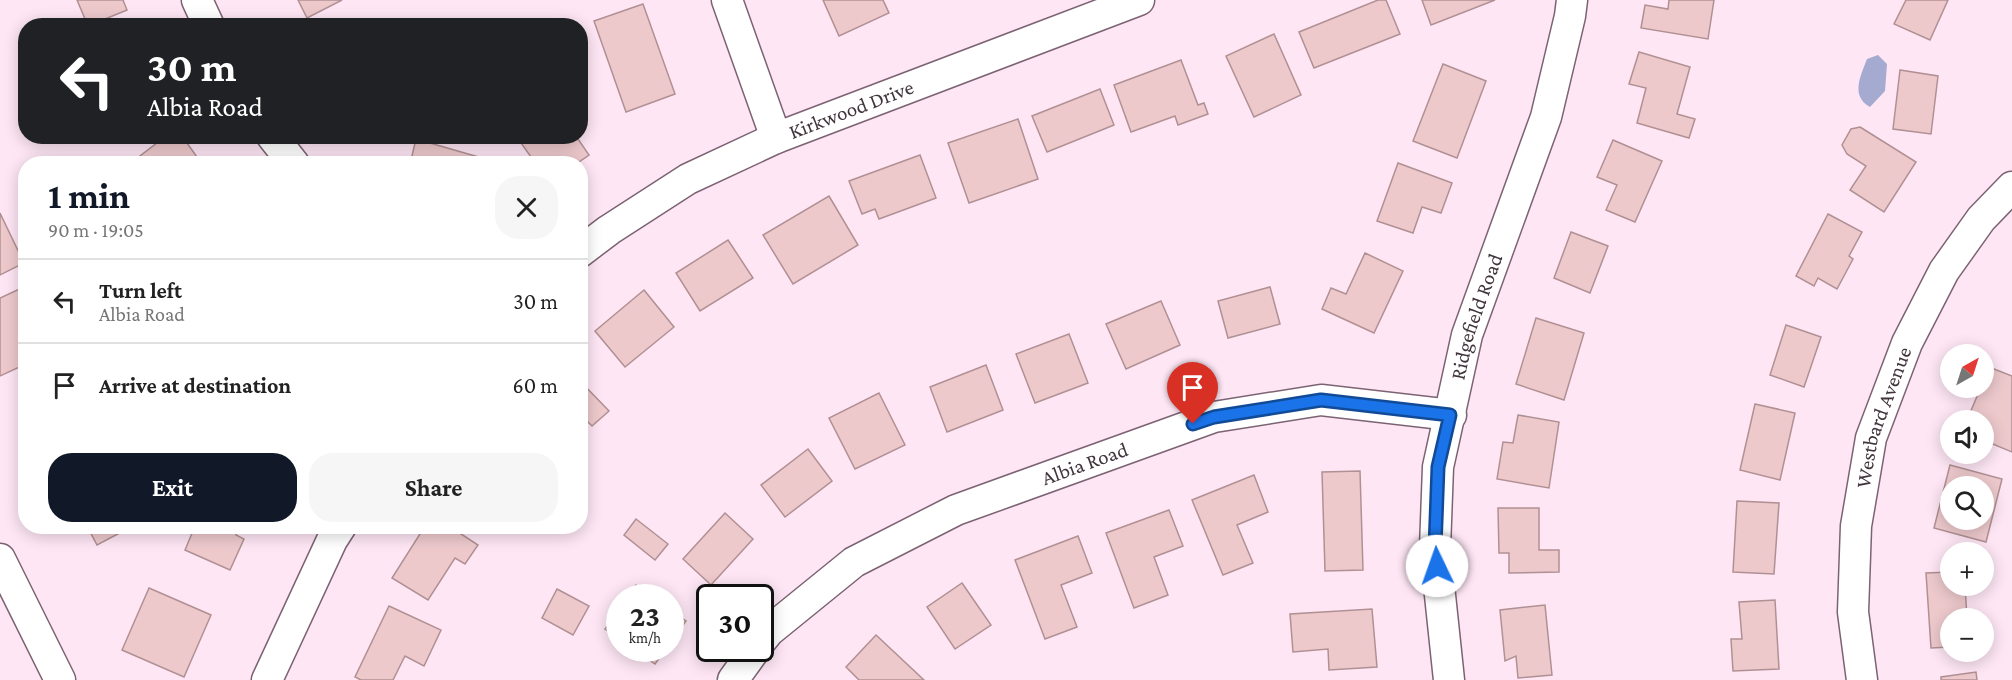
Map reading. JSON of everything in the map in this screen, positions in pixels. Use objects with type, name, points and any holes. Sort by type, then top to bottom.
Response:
[{"type":"street","points":[[197,0],[205,18]]},
{"type":"street","points":[[727,0],[776,138]]},
{"type":"street","name":"Kirkwood Drive","points":[[588,246],[688,178],[776,138],[1139,0]]},
{"type":"street","name":"Ridgefield Road","points":[[1449,680],[1435,548],[1438,467],[1467,335],[1546,117],[1572,0]]},
{"type":"street","points":[[278,144],[288,156]]},
{"type":"street","name":"Westbard Avenue","points":[[1862,680],[1853,612],[1856,526],[1871,438],[1907,343],[1944,272],[1981,219],[2012,187]]},
{"type":"street","name":"Albia Road","points":[[774,627],[854,562],[956,510],[1214,417],[1321,400],[1450,415]]},
{"type":"street","points":[[267,680],[336,534]]},
{"type":"street","points":[[0,559],[60,680]]},
{"type":"street","points":[[733,680],[746,662]]},
{"type":"water","points":[[1878,55],[1887,64],[1885,91],[1870,107],[1860,97],[1859,85],[1867,59]]},
{"type":"building","points":[[77,0],[123,0],[127,10],[108,18],[85,18]]},
{"type":"building","points":[[298,0],[342,0],[307,18]]},
{"type":"building","points":[[823,0],[883,0],[889,13],[839,36]]},
{"type":"building","points":[[1378,0],[1386,0],[1400,34],[1314,68],[1299,32]]},
{"type":"building","points":[[1422,0],[1495,0],[1431,25]]},
{"type":"building","points":[[1669,0],[1714,0],[1708,39],[1641,28],[1645,5],[1668,9]]},
{"type":"building","points":[[1906,0],[1948,0],[1930,40],[1894,24]]},
{"type":"building","points":[[643,4],[675,94],[626,112],[594,21]]},
{"type":"building","points":[[1274,34],[1301,95],[1254,117],[1226,56]]},
{"type":"building","points":[[1639,52],[1690,67],[1677,114],[1695,119],[1689,138],[1637,123],[1646,88],[1629,84]]},
{"type":"building","points":[[1181,60],[1198,105],[1204,103],[1208,114],[1178,125],[1175,116],[1131,132],[1114,85]]},
{"type":"building","points":[[1443,64],[1486,81],[1457,158],[1413,141]]},
{"type":"building","points":[[1900,70],[1938,76],[1931,134],[1893,129]]},
{"type":"building","points":[[1100,89],[1114,125],[1047,152],[1032,116]]},
{"type":"building","points":[[1018,119],[1038,179],[969,203],[948,143]]},
{"type":"building","points":[[1860,127],[1916,162],[1884,212],[1850,190],[1866,166],[1847,154],[1842,145],[1851,129]]},
{"type":"building","points":[[1613,140],[1662,161],[1635,222],[1606,210],[1617,185],[1597,177]]},
{"type":"building","points":[[156,144],[188,144],[196,156],[140,156]]},
{"type":"building","points":[[415,144],[433,144],[475,156],[412,156]]},
{"type":"building","points":[[522,144],[581,144],[589,155],[588,156],[530,156]]},
{"type":"building","points":[[920,155],[936,198],[879,219],[875,209],[862,214],[849,181]]},
{"type":"building","points":[[1398,163],[1452,183],[1441,213],[1422,207],[1413,233],[1377,221]]},
{"type":"building","points":[[829,196],[858,245],[793,284],[763,235]]},
{"type":"building","points":[[0,213],[18,250],[18,266],[0,275]]},
{"type":"building","points":[[1828,214],[1862,232],[1849,256],[1853,259],[1837,289],[1818,278],[1814,286],[1796,276]]},
{"type":"building","points":[[1571,232],[1608,246],[1590,293],[1554,278]]},
{"type":"building","points":[[728,240],[753,278],[700,311],[676,273]]},
{"type":"building","points":[[1365,253],[1403,271],[1374,333],[1322,309],[1331,288],[1346,294]]},
{"type":"building","points":[[1270,287],[1280,324],[1228,338],[1218,301]]},
{"type":"building","points":[[18,290],[18,368],[0,376],[0,298]]},
{"type":"building","points":[[644,290],[674,327],[625,367],[595,331]]},
{"type":"building","points":[[1161,301],[1180,345],[1126,369],[1106,324]]},
{"type":"building","points":[[1536,318],[1584,333],[1564,400],[1516,384]]},
{"type":"building","points":[[1786,325],[1821,337],[1804,387],[1770,375]]},
{"type":"building","points":[[1069,334],[1088,383],[1035,403],[1016,354]]},
{"type":"building","points":[[986,365],[1003,410],[947,432],[930,387]]},
{"type":"building","points":[[1994,369],[2012,376],[2012,452],[1994,445],[1994,410],[1971,410],[1976,398],[1994,398]]},
{"type":"building","points":[[588,389],[609,411],[592,426],[588,422]]},
{"type":"building","points":[[879,393],[905,445],[855,469],[829,418]]},
{"type":"building","points":[[1755,404],[1795,413],[1780,480],[1740,470]]},
{"type":"building","points":[[1518,415],[1559,422],[1549,488],[1497,479],[1503,442],[1513,443]]},
{"type":"building","points":[[808,449],[832,481],[785,517],[761,485]]},
{"type":"building","points":[[1950,465],[1991,476],[1947,476]]},
{"type":"building","points":[[1360,471],[1363,570],[1325,571],[1322,472]]},
{"type":"building","points":[[1254,475],[1268,512],[1237,525],[1253,563],[1223,575],[1192,500]]},
{"type":"building","points":[[1994,477],[2002,479],[1994,510]]},
{"type":"building","points":[[1737,501],[1779,503],[1774,574],[1733,572]]},
{"type":"building","points":[[1940,504],[1940,530],[1934,528]]},
{"type":"building","points":[[1498,508],[1539,508],[1539,550],[1559,550],[1559,572],[1509,573],[1509,553],[1499,553]]},
{"type":"building","points":[[1169,510],[1183,546],[1154,557],[1168,595],[1134,608],[1106,533]]},
{"type":"building","points":[[725,513],[753,539],[712,584],[683,559]]},
{"type":"building","points":[[636,519],[668,544],[655,560],[624,535]]},
{"type":"building","points":[[1941,530],[1989,530],[1986,542]]},
{"type":"building","points":[[91,534],[118,534],[97,545]]},
{"type":"building","points":[[192,534],[236,534],[244,539],[230,570],[185,550]]},
{"type":"building","points":[[420,534],[461,534],[478,545],[465,564],[455,558],[428,600],[392,578]]},
{"type":"building","points":[[1078,536],[1092,573],[1061,585],[1077,627],[1045,639],[1015,560]]},
{"type":"building","points":[[1940,572],[1940,596],[1966,596],[1966,608],[1940,608],[1940,648],[1931,648],[1926,573]]},
{"type":"building","points":[[962,583],[991,625],[955,649],[927,607]]},
{"type":"building","points":[[149,588],[211,615],[184,677],[122,650]]},
{"type":"building","points":[[557,589],[589,606],[573,635],[542,618]]},
{"type":"building","points":[[1775,600],[1779,669],[1733,671],[1731,639],[1742,639],[1739,602]]},
{"type":"building","points":[[1545,605],[1552,675],[1518,678],[1516,656],[1505,661],[1500,610]]},
{"type":"building","points":[[389,606],[441,630],[424,666],[405,656],[393,680],[361,680],[355,677]]},
{"type":"building","points":[[1372,609],[1377,667],[1329,670],[1328,649],[1293,652],[1290,614]]},
{"type":"building","points":[[876,635],[924,680],[859,680],[846,667]]},
{"type":"building","points":[[1976,672],[1977,680],[1941,680],[1941,677]]},
{"type":"route","points":[[1193,424],[1214,417],[1321,400],[1450,415],[1438,467],[1435,548],[1437,566]]}]
